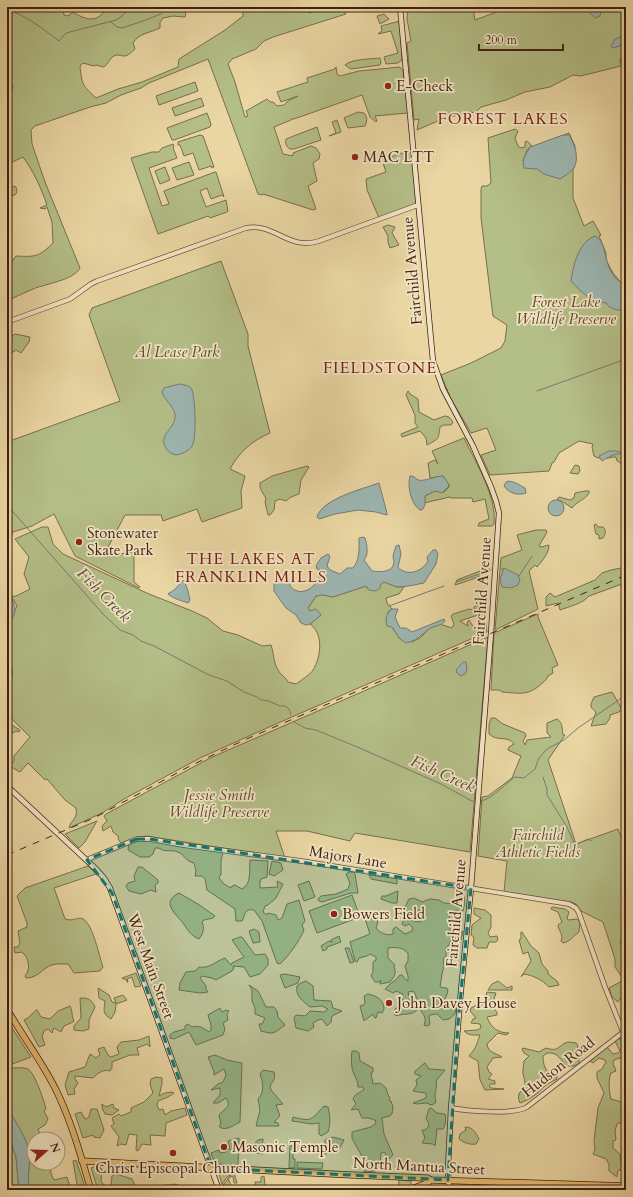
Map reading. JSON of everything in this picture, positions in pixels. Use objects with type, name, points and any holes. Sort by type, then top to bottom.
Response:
[{"type":"main road","name":"Fairchild Avenue","points":[[400,7],[434,365],[444,391],[470,440],[492,487],[499,513],[478,804],[451,1108],[448,1180],[449,1190]]},
{"type":"main road","name":"West Main Street","points":[[7,786],[104,878],[112,893],[219,1190]]},
{"type":"main road","points":[[8,1012],[42,1064],[57,1092],[70,1122],[91,1190]]},
{"type":"main road","name":"North Mantua Street","points":[[82,1161],[427,1178],[431,1180],[626,1186]]},
{"type":"main road","points":[[409,1190],[431,1180]]},
{"type":"street","points":[[7,322],[72,298],[97,281],[246,228],[262,228],[298,243],[311,244],[418,205]]},
{"type":"street","name":"Majors Lane","points":[[86,860],[137,839],[150,838],[183,845],[569,904],[576,908],[579,913],[605,987],[625,1031]]},
{"type":"street","name":"Hudson Road","points":[[451,1108],[494,1111],[521,1110],[528,1107],[625,1031]]},
{"type":"highlighted area","points":[[137,839],[150,839],[471,888],[458,1024],[448,1180],[211,1168],[112,893],[87,860]]},
{"type":"green space","points":[[7,7],[57,7],[63,9],[64,15],[68,16],[73,12],[83,17],[94,19],[101,15],[106,7],[180,7],[186,14],[185,17],[173,16],[163,18],[160,22],[160,28],[142,35],[135,40],[133,43],[135,49],[128,55],[117,55],[111,58],[103,67],[83,63],[80,66],[81,77],[84,84],[96,98],[118,89],[142,82],[178,67],[179,59],[225,30],[243,16],[243,7],[304,7],[309,13],[324,7],[353,7],[344,11],[346,14],[273,37],[264,41],[256,49],[232,59],[228,64],[245,117],[248,116],[246,111],[267,99],[277,106],[284,105],[288,101],[298,96],[281,102],[277,92],[308,82],[307,78],[335,69],[336,67],[337,74],[340,76],[359,71],[400,67],[403,71],[408,113],[375,116],[376,122],[370,117],[362,95],[291,119],[274,127],[283,154],[293,156],[293,153],[311,146],[316,148],[320,154],[319,159],[313,163],[317,181],[308,186],[316,209],[313,210],[263,194],[258,194],[208,59],[121,95],[106,103],[35,126],[31,130],[32,144],[45,182],[80,268],[72,276],[66,279],[33,289],[7,301],[7,268],[16,256],[32,256],[40,254],[53,243],[52,222],[47,207],[45,209],[40,208],[47,205],[31,168],[23,157],[8,164],[10,169],[7,170],[7,95],[10,94],[13,87],[7,74]]},
{"type":"green space","points":[[473,7],[475,20],[507,7],[626,7],[626,56],[620,59],[621,66],[580,76],[573,75],[550,87],[525,92],[506,100],[481,107],[475,113],[470,112],[445,118],[417,130],[419,119],[414,120],[407,43],[411,41],[407,19],[408,8]]},
{"type":"green space","points":[[384,14],[389,19],[380,24],[377,16]]},
{"type":"green space","points":[[400,21],[402,60],[398,63],[386,64],[384,57],[398,53],[391,31],[378,34],[382,31],[381,26]]},
{"type":"green space","points":[[380,58],[380,65],[351,69],[345,65],[356,60]]},
{"type":"green space","points":[[195,82],[198,91],[159,105],[156,96]]},
{"type":"green space","points":[[201,98],[204,106],[175,116],[172,108]]},
{"type":"green space","points":[[358,112],[364,113],[367,118],[365,126],[348,128],[344,118]]},
{"type":"green space","points":[[207,113],[211,124],[210,127],[172,140],[167,128]]},
{"type":"green space","points":[[337,120],[341,132],[329,136],[336,133],[332,122]]},
{"type":"green space","points":[[317,127],[321,140],[294,149],[290,149],[287,146],[286,139]]},
{"type":"green space","name":"Forest Lake Wildlife Preserve","points":[[515,129],[518,131],[515,138],[518,146],[521,148],[525,147],[525,142],[527,141],[532,146],[528,149],[569,133],[575,146],[573,198],[584,226],[593,221],[601,235],[599,236],[606,253],[606,260],[613,273],[623,285],[626,285],[626,421],[624,423],[624,434],[626,438],[626,466],[622,467],[621,463],[617,461],[616,457],[603,459],[594,456],[592,447],[593,444],[579,441],[559,453],[552,463],[549,471],[490,475],[481,455],[496,450],[487,428],[471,433],[451,399],[441,375],[471,363],[501,348],[505,341],[507,325],[493,316],[481,218],[481,189],[482,186],[487,186],[491,183],[488,138]],"holes":[[[528,149],[529,152],[526,160],[523,161]]]},
{"type":"green space","points":[[200,135],[203,136],[214,167],[212,168],[211,166],[199,170],[193,153],[184,156],[180,145],[178,145],[178,142]]},
{"type":"green space","points":[[173,144],[177,158],[149,168],[162,206],[169,204],[164,191],[216,172],[224,197],[222,195],[211,199],[207,188],[200,191],[206,207],[226,200],[228,211],[210,218],[208,216],[158,234],[131,158],[152,152],[159,152],[162,148]]},
{"type":"green space","points":[[405,152],[412,152],[416,202],[412,206],[379,218],[367,190],[366,179],[386,172],[382,160]]},
{"type":"green space","points":[[189,162],[194,175],[177,180],[172,168]]},
{"type":"green space","points":[[165,167],[170,180],[160,184],[155,171]]},
{"type":"green space","points":[[14,186],[16,187],[17,192],[15,195],[7,196],[7,189]]},
{"type":"green space","points":[[388,225],[395,227],[392,233],[399,245],[390,248],[388,236],[383,227]]},
{"type":"green space","name":"Al Lease Park","points":[[221,261],[248,334],[248,346],[270,433],[247,447],[230,469],[245,476],[241,491],[242,508],[202,522],[197,509],[163,521],[161,515],[125,515],[106,551],[120,554],[134,552],[134,582],[140,587],[139,588],[75,556],[54,514],[32,526],[13,532],[7,537],[7,442],[120,401],[89,315],[92,308]]},
{"type":"green space","points":[[15,334],[30,337],[29,342],[21,353],[16,350],[7,356],[7,340]]},
{"type":"green space","points":[[408,391],[418,399],[419,412],[434,420],[445,416],[449,417],[453,422],[451,425],[444,425],[440,427],[438,438],[427,445],[426,438],[420,431],[402,437],[401,434],[418,427],[415,423],[415,415],[406,395]]},
{"type":"green space","points":[[464,438],[480,469],[489,492],[494,514],[494,524],[492,526],[478,526],[479,523],[489,519],[485,499],[473,502],[472,498],[450,497],[424,503],[425,496],[435,491],[444,492],[449,487],[443,476],[430,478],[428,463],[435,460],[438,464],[432,451]]},
{"type":"green space","points":[[575,465],[579,466],[580,471],[578,474],[570,473]]},
{"type":"green space","points":[[307,466],[309,467],[301,480],[299,494],[286,501],[280,499],[275,501],[274,510],[270,515],[268,515],[265,502],[266,498],[261,489],[260,483],[272,476]]},
{"type":"green space","points":[[589,491],[589,493],[572,508],[557,499],[559,497],[570,500],[574,498],[575,493]]},
{"type":"green space","points":[[596,524],[598,527],[603,527],[605,530],[603,538],[599,539],[599,535],[596,534],[594,525]]},
{"type":"green space","points":[[42,527],[48,527],[53,544],[63,554],[149,594],[207,618],[223,631],[238,635],[262,646],[271,645],[275,664],[279,672],[288,682],[296,684],[312,672],[318,659],[320,646],[318,634],[310,624],[321,615],[310,611],[308,608],[316,596],[323,595],[333,597],[366,586],[369,590],[384,582],[397,587],[404,587],[399,594],[386,598],[387,603],[392,609],[388,612],[387,625],[392,627],[400,639],[412,642],[420,638],[430,628],[440,624],[452,628],[454,624],[451,616],[453,614],[469,609],[474,610],[474,607],[478,604],[485,607],[485,616],[481,614],[460,621],[468,626],[467,622],[469,620],[474,628],[481,629],[482,623],[486,622],[487,632],[200,758],[124,799],[102,813],[69,828],[76,815],[76,808],[65,800],[47,779],[45,780],[28,763],[20,772],[11,767],[14,761],[14,756],[30,737],[7,714],[7,622],[9,622],[17,606],[13,599],[7,597],[16,596],[30,589],[24,574],[29,557],[15,539]]},
{"type":"green space","points":[[536,530],[546,530],[547,532],[539,546],[549,545],[547,554],[541,562],[537,567],[535,565],[529,571],[538,609],[495,630],[501,558],[522,550],[517,535]]},
{"type":"green space","points":[[626,567],[626,581],[622,584],[589,596],[580,603],[560,610],[558,603],[546,606],[546,597],[550,593],[555,597],[595,580],[602,573]]},
{"type":"green space","points":[[490,569],[479,576],[455,585],[457,580],[480,571]]},
{"type":"green space","points":[[538,614],[558,665],[552,668],[553,673],[548,676],[539,686],[526,693],[491,690],[494,633]]},
{"type":"green space","name":"Jessie Smith Wildlife Preserve","points":[[488,637],[470,852],[355,833],[350,841],[307,831],[276,831],[285,858],[147,836],[138,837],[121,843],[118,839],[119,837],[113,832],[111,826],[103,831],[102,826],[107,821],[104,816],[106,814],[210,758]]},
{"type":"green space","points":[[612,692],[622,709],[619,712],[610,715],[610,718],[606,724],[591,726],[596,712],[591,706],[594,697]]},
{"type":"green space","name":"Fairchild Athletic Fields","points":[[491,718],[495,718],[503,724],[525,733],[526,736],[523,741],[525,745],[527,740],[551,737],[547,733],[547,723],[557,719],[562,726],[563,735],[565,735],[548,760],[576,844],[618,829],[626,850],[626,941],[620,942],[626,958],[626,995],[622,996],[618,1002],[612,997],[609,988],[624,980],[615,967],[615,959],[603,922],[579,910],[576,904],[571,902],[504,892],[507,861],[478,856],[482,797],[488,796],[512,778],[521,756],[508,750],[509,747],[514,744],[512,741],[495,738],[489,734]]},
{"type":"green space","points":[[7,724],[20,730],[19,732],[17,731],[7,735]]},
{"type":"green space","points":[[97,821],[85,842],[79,848],[65,834]]},
{"type":"green space","points":[[144,839],[223,852],[221,874],[219,878],[224,884],[231,888],[235,885],[242,889],[245,887],[249,880],[250,860],[268,861],[267,877],[261,879],[260,888],[278,887],[277,881],[283,884],[276,898],[265,906],[263,912],[267,915],[268,913],[276,915],[278,920],[282,918],[287,904],[299,900],[305,921],[302,925],[304,930],[290,953],[280,964],[277,963],[262,921],[254,910],[246,911],[242,921],[236,921],[235,909],[207,890],[205,879],[202,876],[195,876],[196,871],[194,863],[189,861],[180,853],[155,848],[153,854],[149,857],[140,857],[128,850],[129,843]]},
{"type":"green space","points":[[272,861],[281,863],[283,870],[274,876],[269,874]]},
{"type":"green space","points":[[88,866],[96,874],[54,888],[65,919],[71,920],[81,918],[87,922],[103,967],[100,971],[74,973],[68,964],[56,964],[48,966],[34,976],[26,978],[25,976],[29,967],[28,960],[22,952],[15,953],[14,947],[18,947],[20,943],[18,931],[27,927],[27,923],[17,896],[25,888]]},
{"type":"green space","points":[[138,867],[142,867],[158,880],[158,883],[155,885],[156,892],[151,890],[141,894],[129,891],[126,886],[128,883],[135,881],[134,876]]},
{"type":"green space","points":[[349,872],[354,872],[355,874],[358,893],[351,893],[322,902],[319,901],[318,899],[321,896],[336,894],[348,889],[350,883],[346,874]]},
{"type":"green space","points":[[369,875],[395,878],[397,880],[397,884],[371,879]]},
{"type":"green space","points":[[309,881],[315,897],[304,901],[298,885]]},
{"type":"green space","points":[[398,891],[397,903],[392,903],[381,899],[382,896]]},
{"type":"green space","points":[[457,891],[462,892],[465,899],[463,911],[455,911],[451,913],[448,921],[450,931],[459,934],[463,931],[461,940],[451,938],[450,944],[446,948],[446,956],[443,959],[444,966],[440,987],[448,989],[443,1005],[456,1009],[455,1014],[449,1019],[443,1020],[437,1014],[430,1015],[430,1024],[428,1026],[424,1025],[425,1017],[418,1006],[416,996],[413,991],[408,992],[411,1004],[416,1006],[417,1010],[412,1013],[396,1016],[394,1014],[395,1009],[402,1004],[403,994],[396,991],[393,993],[385,989],[400,975],[408,981],[405,966],[408,961],[408,953],[399,948],[388,948],[388,958],[395,965],[395,973],[390,982],[380,984],[381,980],[379,982],[375,982],[371,976],[373,972],[373,962],[376,960],[376,957],[370,954],[359,958],[357,962],[355,961],[350,942],[370,934],[364,916],[377,920],[378,922],[376,928],[384,934],[393,934],[393,929],[396,927],[405,934],[412,931],[413,928],[409,924],[405,926],[402,924],[403,921],[408,920],[420,922],[424,919],[421,911],[415,910],[410,915],[405,914],[404,909],[409,899],[414,898],[422,902],[430,899],[439,900],[444,903],[457,904]]},
{"type":"green space","points":[[179,893],[215,916],[202,922],[203,931],[199,939],[190,932],[171,908],[171,900]]},
{"type":"green space","name":"Bowers Field","points":[[352,895],[360,917],[317,933],[309,911]]},
{"type":"green space","points":[[552,907],[565,909],[569,912],[567,918],[568,920],[577,919],[580,922],[579,932],[570,940],[563,943],[561,941],[562,937],[558,927],[558,925],[562,922],[558,912],[551,909]]},
{"type":"green space","points":[[474,908],[485,910],[491,915],[491,927],[488,933],[490,937],[497,936],[498,940],[496,942],[489,942],[487,948],[477,948],[473,945],[474,937],[471,935],[472,925],[481,918],[474,914]]},
{"type":"green space","points":[[254,929],[259,932],[260,942],[253,943],[249,931]]},
{"type":"green space","points":[[521,932],[531,946],[539,953],[542,964],[548,971],[548,974],[557,981],[559,985],[549,987],[541,980],[530,975],[524,974],[521,977],[531,961],[528,952],[523,954],[519,940],[521,939]]},
{"type":"green space","points":[[339,936],[341,942],[327,947],[327,949],[323,951],[321,946],[329,941],[332,942],[331,940]]},
{"type":"green space","points":[[242,937],[255,955],[265,954],[268,959],[268,965],[260,974],[250,977],[244,967],[233,966],[234,968],[232,971],[216,980],[202,976],[200,978],[206,986],[208,992],[200,993],[179,990],[180,983],[186,972],[195,971],[199,967],[209,966],[225,958],[231,965],[244,957],[232,940]]},
{"type":"green space","points":[[345,948],[349,948],[354,962],[350,963]]},
{"type":"green space","points":[[136,973],[141,986],[135,987],[132,977],[127,979],[128,982],[126,979],[122,978]]},
{"type":"green space","points":[[285,974],[300,977],[298,983],[285,988],[280,975]]},
{"type":"green space","points":[[306,981],[313,986],[314,1000],[331,1001],[333,1008],[342,1011],[332,1016],[331,1022],[327,1026],[322,1019],[318,1020],[313,1023],[314,1027],[308,1031],[296,1028],[294,1018],[296,1015],[305,1016],[310,1011],[324,1012],[328,1009],[322,1006],[310,1007],[300,998],[297,993],[297,986]]},
{"type":"green space","points":[[498,981],[507,988],[512,986],[512,990],[488,990],[492,984]]},
{"type":"green space","points":[[249,985],[258,991],[266,1007],[274,1007],[277,1011],[278,1017],[285,1025],[272,1033],[261,1031],[259,1024],[262,1024],[265,1018],[255,1014],[255,1008],[252,1001],[252,990]]},
{"type":"green space","points":[[98,988],[109,995],[112,1002],[116,1003],[114,998],[123,995],[127,1000],[116,1004],[115,1012],[111,1019],[105,1013],[105,1001],[99,998]]},
{"type":"green space","points":[[487,992],[496,993],[494,999],[494,1009],[497,1012],[497,1015],[487,1017],[489,1021],[498,1031],[509,1033],[506,1035],[498,1033],[487,1044],[491,1051],[502,1057],[493,1058],[487,1067],[489,1072],[492,1074],[488,1079],[495,1081],[495,1084],[491,1084],[489,1086],[491,1088],[504,1089],[485,1090],[480,1080],[478,1061],[469,1056],[475,1048],[480,1035],[466,1033],[464,1031],[477,1030],[481,1028],[480,1024],[471,1023],[473,1019],[476,1018],[470,1011],[471,1008],[484,1003]]},
{"type":"green space","points":[[368,994],[379,999],[383,1003],[384,1009],[382,1013],[378,1012],[376,1018],[373,1014],[364,1021],[360,1006],[364,1005],[364,996]]},
{"type":"green space","points":[[80,998],[86,998],[92,1002],[95,1007],[89,1020],[89,1029],[83,1031],[74,1030],[74,1026],[81,1018]]},
{"type":"green space","points":[[70,1006],[74,1021],[64,1026],[61,1032],[54,1028],[52,1033],[48,1029],[44,1031],[42,1037],[45,1045],[39,1047],[24,1020],[36,1010],[41,1017],[50,1019],[58,1011]]},
{"type":"green space","points":[[220,1008],[222,1012],[226,1010],[229,1011],[227,1014],[228,1020],[223,1023],[225,1029],[223,1035],[196,1045],[189,1032],[174,1039],[170,1038],[170,1035],[174,1032],[185,1029],[185,1026],[188,1024],[192,1027],[201,1027],[209,1032],[211,1030],[211,1025],[208,1015]]},
{"type":"green space","points":[[7,1020],[31,1057],[7,1066]]},
{"type":"green space","points":[[149,1036],[150,1047],[147,1044],[137,1048],[139,1055],[130,1055],[112,1062],[112,1068],[110,1071],[101,1072],[93,1078],[75,1076],[78,1083],[74,1089],[75,1094],[68,1095],[65,1085],[69,1072],[85,1067],[90,1054],[96,1058],[100,1055],[98,1049],[104,1047],[108,1055],[111,1057],[119,1054],[117,1047],[121,1042],[139,1040]]},
{"type":"green space","points":[[622,1039],[626,1042],[625,1056],[614,1060],[613,1063],[616,1071],[611,1073],[609,1079],[609,1090],[611,1099],[625,1103],[626,1105],[624,1121],[617,1124],[615,1131],[616,1140],[613,1141],[613,1148],[620,1154],[621,1163],[626,1164],[626,1170],[618,1170],[617,1177],[609,1171],[609,1164],[606,1159],[593,1154],[595,1150],[594,1141],[598,1108],[604,1093],[597,1078],[597,1072],[602,1069],[606,1062],[605,1060],[599,1058],[593,1063],[590,1061],[607,1047],[613,1054],[618,1053],[620,1051],[615,1041]]},
{"type":"green space","points":[[568,1042],[576,1043],[578,1046],[577,1051],[579,1064],[566,1066],[556,1055],[547,1053],[543,1056],[544,1065],[553,1077],[557,1076],[557,1079],[545,1086],[534,1096],[520,1103],[519,1094],[525,1083],[523,1072],[524,1061],[529,1056],[524,1053],[522,1049],[539,1052],[546,1048],[556,1049]]},
{"type":"green space","points":[[352,1051],[359,1053],[360,1061],[373,1068],[373,1072],[371,1073],[373,1084],[380,1083],[386,1088],[390,1098],[389,1100],[391,1101],[393,1107],[392,1114],[390,1116],[382,1118],[384,1134],[393,1155],[389,1159],[384,1152],[381,1153],[380,1168],[375,1171],[364,1172],[366,1163],[352,1138],[352,1132],[371,1127],[376,1123],[375,1120],[362,1118],[358,1109],[351,1110],[356,1104],[353,1099],[354,1097],[364,1089],[363,1087],[358,1087],[353,1072]]},
{"type":"green space","points":[[215,1055],[227,1060],[242,1063],[240,1122],[226,1128],[221,1128],[219,1126],[221,1124],[219,1115],[227,1108],[228,1101],[226,1098],[218,1103],[213,1103],[220,1095],[220,1088],[211,1090],[223,1082],[226,1075],[224,1069],[214,1075],[208,1057]]},
{"type":"green space","points":[[425,1063],[429,1069],[445,1070],[436,1081],[436,1102],[432,1105],[426,1103],[413,1103],[426,1098],[426,1093],[413,1091],[417,1085],[416,1080],[421,1076],[415,1074],[415,1071]]},
{"type":"green space","points":[[12,1068],[25,1068],[31,1072],[39,1088],[46,1109],[44,1111],[48,1119],[45,1125],[38,1129],[39,1131],[26,1131],[26,1159],[18,1127],[7,1108],[8,1071]]},
{"type":"green space","points":[[263,1070],[274,1072],[275,1074],[270,1086],[271,1090],[283,1104],[276,1105],[280,1116],[274,1122],[278,1123],[279,1126],[256,1126],[260,1110],[258,1099],[262,1093],[263,1087],[260,1074]]},
{"type":"green space","points":[[156,1077],[162,1078],[159,1096],[165,1093],[174,1093],[158,1101],[157,1105],[159,1110],[163,1109],[165,1115],[171,1111],[185,1108],[187,1115],[166,1123],[165,1136],[150,1135],[151,1145],[142,1144],[138,1151],[136,1150],[137,1135],[129,1134],[126,1145],[121,1144],[117,1146],[119,1137],[111,1126],[114,1124],[112,1118],[119,1114],[121,1116],[131,1112],[131,1108],[144,1102],[153,1093],[150,1084],[151,1079]]},
{"type":"green space","points":[[102,1104],[106,1107],[113,1104],[114,1108],[119,1110],[112,1115],[105,1114]]},
{"type":"green space","points":[[324,1106],[328,1107],[330,1125],[328,1132],[321,1136],[319,1134],[319,1123],[312,1124],[292,1121],[293,1117],[311,1119]]},
{"type":"green space","points":[[431,1108],[437,1113],[445,1114],[446,1120],[443,1129],[437,1129],[435,1146],[433,1144],[422,1143],[425,1138],[422,1130],[425,1130],[429,1126],[426,1118],[429,1109]]},
{"type":"green space","points":[[91,1109],[97,1109],[104,1130],[100,1138],[94,1137],[93,1135],[83,1138],[75,1114],[81,1112],[86,1119],[89,1117]]},
{"type":"green space","points":[[465,1127],[472,1129],[479,1139],[476,1144],[463,1142],[459,1139],[460,1134],[466,1130]]},
{"type":"green space","points":[[7,1134],[16,1157],[19,1190],[7,1190]]},
{"type":"green space","points":[[333,1137],[344,1140],[339,1149],[329,1154],[315,1153],[315,1150],[319,1147],[325,1147],[325,1140]]},
{"type":"green space","points":[[239,1138],[238,1165],[215,1164],[211,1153],[219,1150],[220,1153],[226,1152],[226,1150],[230,1149],[228,1141]]},
{"type":"green space","points":[[263,1139],[263,1154],[256,1153],[253,1148],[248,1146],[253,1145],[258,1140]]},
{"type":"green space","points":[[290,1145],[293,1146],[295,1168],[289,1168]]},
{"type":"green space","points":[[76,1160],[86,1190],[78,1190],[73,1161]]},
{"type":"green space","points":[[297,1162],[323,1163],[322,1169],[297,1168]]},
{"type":"green space","points":[[97,1166],[102,1169],[101,1181],[104,1185],[111,1185],[112,1176],[116,1174],[132,1179],[137,1190],[98,1190],[91,1168]]},
{"type":"green space","points":[[29,1171],[51,1171],[54,1180],[67,1177],[71,1190],[30,1190],[27,1179]]},
{"type":"green space","points":[[218,1171],[234,1172],[237,1183],[234,1183],[233,1176],[229,1178],[232,1174],[227,1177],[222,1184]]},
{"type":"green space","points":[[264,1176],[265,1185],[267,1186],[265,1190],[254,1190],[256,1189],[255,1182],[261,1182],[261,1177]]},
{"type":"green space","points":[[228,1179],[231,1186],[229,1187],[230,1190],[224,1190],[223,1185]]},
{"type":"green space","points":[[399,1180],[411,1181],[411,1185],[402,1190],[398,1190]]},
{"type":"green space","points":[[174,1184],[182,1186],[187,1190],[163,1190],[164,1185]]},
{"type":"green space","points":[[429,1185],[454,1188],[458,1186],[461,1187],[461,1190],[419,1190]]},
{"type":"green space","points":[[460,1185],[501,1186],[498,1189],[554,1188],[558,1190],[464,1190]]},
{"type":"water","points":[[585,7],[599,7],[601,12],[600,16],[595,18],[586,11]]},
{"type":"water","points":[[621,37],[626,38],[626,47],[622,45],[613,48],[611,47],[615,39]]},
{"type":"water","points":[[563,135],[569,135],[576,152],[575,165],[570,172],[560,179],[544,174],[537,169],[524,168],[524,157],[530,147]]},
{"type":"water","points":[[595,236],[601,241],[608,265],[612,272],[620,282],[626,285],[626,311],[612,308],[606,303],[590,298],[571,281],[575,261],[581,249],[589,239]]},
{"type":"water","points":[[179,384],[188,386],[192,390],[195,409],[195,435],[192,446],[185,452],[176,455],[168,451],[164,443],[165,435],[175,419],[175,414],[162,392],[164,388]]},
{"type":"water","points":[[609,451],[623,451],[623,453],[614,455],[602,461],[599,456]]},
{"type":"water","points":[[410,476],[413,476],[418,480],[426,480],[443,476],[449,486],[442,493],[435,491],[425,496],[425,505],[422,510],[420,510],[414,504],[410,494]]},
{"type":"water","points":[[509,481],[525,488],[526,493],[516,494],[508,490],[504,486],[506,482]]},
{"type":"water","points":[[379,483],[387,515],[358,510],[335,514],[319,519],[317,517],[326,505],[334,500]]},
{"type":"water","points":[[556,500],[563,505],[564,508],[559,515],[556,516],[549,511],[548,508],[553,501]]},
{"type":"water","points":[[359,538],[365,538],[367,549],[367,555],[364,560],[372,571],[379,572],[389,570],[393,566],[393,556],[396,546],[399,545],[401,554],[398,567],[402,570],[406,572],[414,572],[422,568],[428,561],[427,557],[433,550],[436,550],[438,554],[436,564],[424,583],[397,587],[384,582],[376,591],[369,590],[366,586],[333,597],[323,595],[316,596],[308,608],[310,611],[316,609],[321,615],[310,624],[306,625],[301,623],[296,615],[286,608],[274,591],[274,582],[287,578],[290,581],[290,586],[294,590],[299,592],[310,589],[317,581],[319,576],[320,570],[317,569],[316,566],[321,558],[328,554],[330,556],[327,566],[330,570],[340,574],[347,568],[353,568],[358,558]]},
{"type":"water","points":[[504,568],[518,575],[520,580],[518,585],[511,588],[502,587],[500,580]]},
{"type":"water","points":[[184,580],[190,600],[188,603],[168,594]]},
{"type":"water","points":[[12,599],[15,612],[13,618],[7,622],[7,600]]},
{"type":"water","points":[[392,609],[398,609],[395,617],[400,628],[406,628],[412,632],[444,619],[445,621],[441,625],[431,628],[420,637],[406,643],[400,639],[392,627],[387,626],[386,617]]},
{"type":"water","points":[[7,661],[12,670],[11,682],[7,680]]},
{"type":"water","points":[[463,662],[466,662],[467,668],[466,673],[461,676],[456,670]]},
{"type":"water","points":[[7,1108],[26,1141],[26,1171],[28,1171],[30,1190],[19,1190],[16,1157],[7,1134]]},
{"type":"waterway","points":[[7,9],[28,19],[59,41],[66,33],[116,20],[131,7]]},
{"type":"waterway","points":[[111,22],[117,27],[122,28],[161,14],[166,7]]},
{"type":"waterway","name":"Fish Creek","points":[[7,216],[10,231],[10,247],[7,257]]},
{"type":"waterway","points":[[537,391],[626,359]]},
{"type":"waterway","name":"Fish Creek","points":[[7,505],[104,615],[120,630],[133,635],[141,641],[154,646],[209,675],[227,681],[244,692],[261,700],[269,701],[280,706],[285,706],[289,709],[291,715]]},
{"type":"waterway","points":[[519,576],[532,556]]},
{"type":"waterway","points":[[456,582],[491,570]]},
{"type":"waterway","points":[[389,606],[444,586]]},
{"type":"waterway","name":"Fish Creek","points":[[480,801],[493,795],[515,777],[524,778],[535,769],[539,758],[547,749],[564,740],[578,728],[626,695]]},
{"type":"waterway","name":"Fish Creek","points":[[294,722],[305,728],[316,730],[362,749],[441,784],[472,801],[475,801]]},
{"type":"waterway","points":[[543,777],[547,789],[547,795],[567,827],[574,843],[577,844],[588,839],[592,841]]},
{"type":"railway","points":[[7,855],[94,818],[190,766],[242,741],[626,575]]},
{"type":"place","name":"E-Check","points":[[388,86]]},
{"type":"place","name":"MAC LTT","points":[[355,157]]},
{"type":"place","name":"Stonewater Skate Park","points":[[79,542]]},
{"type":"place","name":"Bowers Field","points":[[334,914]]},
{"type":"place","name":"John Davey House","points":[[389,1003]]},
{"type":"place","name":"Masonic Temple","points":[[224,1147]]},
{"type":"place","name":"Christ Episcopal Church","points":[[173,1153]]},
{"type":"district","name":"FOREST LAKES","points":[[503,119]]},
{"type":"district","name":"FIELDSTONE","points":[[380,368]]},
{"type":"district","name":"THE LAKES AT FRANKLIN MILLS","points":[[251,568]]}]
